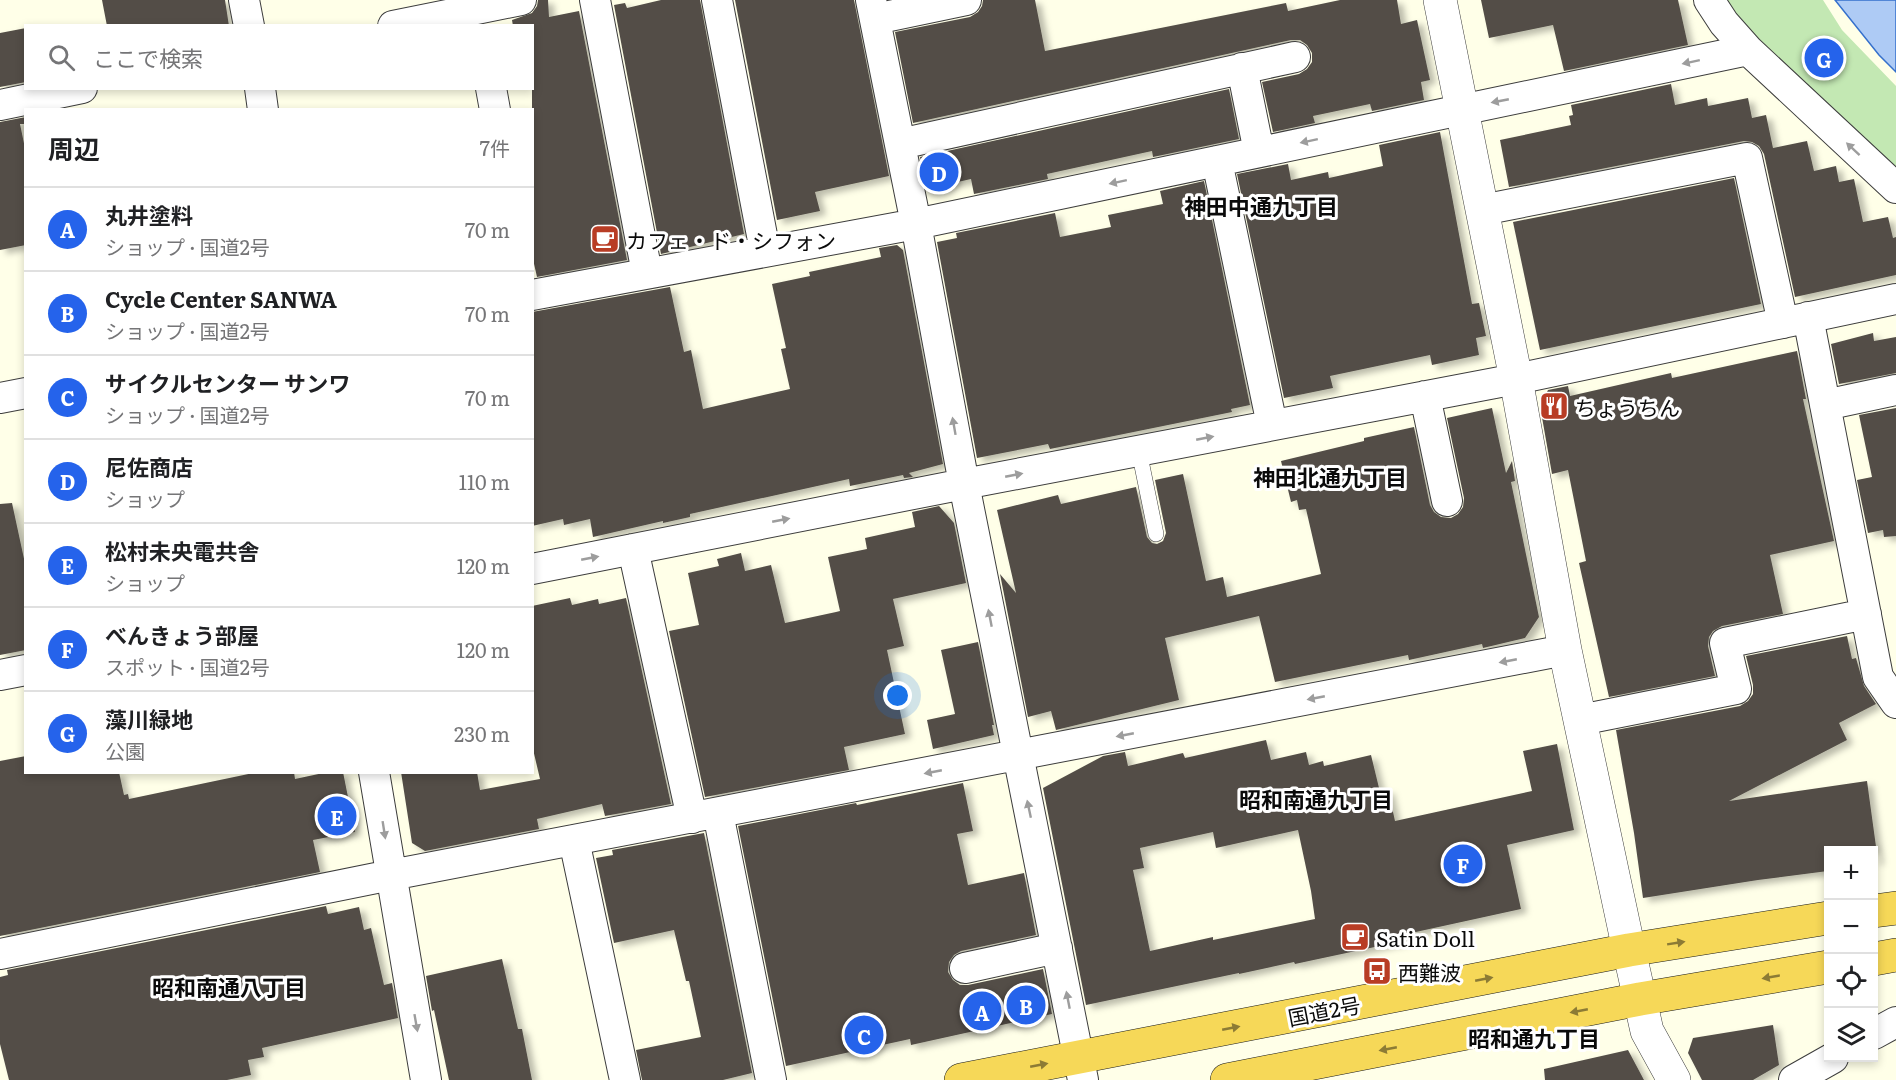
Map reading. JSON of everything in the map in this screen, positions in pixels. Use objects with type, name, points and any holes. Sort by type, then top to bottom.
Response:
[{"type":"highway","points":[[1878,910],[1896,908]]},
{"type":"highway","name":"国道2号","points":[[961,1080],[1081,1069],[1629,950],[1824,919]]},
{"type":"highway","points":[[1878,958],[1896,955]]},
{"type":"highway","points":[[1227,1080],[1640,999],[1824,968]]},
{"type":"street","points":[[244,0],[249,24]]},
{"type":"street","points":[[412,24],[477,17],[521,0]]},
{"type":"street","points":[[595,0],[647,273]]},
{"type":"street","points":[[717,0],[765,252]]},
{"type":"street","points":[[966,0],[873,9],[1017,755],[1081,1069]]},
{"type":"street","points":[[1440,0],[1516,379],[1565,650],[1629,950],[1647,1031],[1674,1080]]},
{"type":"street","points":[[1709,0],[1724,23],[1748,50],[1896,188]]},
{"type":"street","points":[[534,295],[916,224],[1748,50]]},
{"type":"street","points":[[900,144],[1295,57]]},
{"type":"street","points":[[1242,68],[1258,152]]},
{"type":"street","points":[[0,105],[72,90]]},
{"type":"street","points":[[260,90],[263,108]]},
{"type":"street","points":[[491,90],[495,108]]},
{"type":"street","points":[[1482,210],[1747,158],[1796,320],[1825,405],[1878,677],[1896,703]]},
{"type":"street","points":[[1217,161],[1272,425]]},
{"type":"street","points":[[534,569],[1516,379],[1896,299]]},
{"type":"street","points":[[1825,405],[1896,390]]},
{"type":"street","points":[[0,398],[24,393]]},
{"type":"street","points":[[1425,396],[1447,501]]},
{"type":"street","points":[[633,549],[705,816],[771,1080]]},
{"type":"street","points":[[1580,720],[1737,689],[1725,643],[1866,614]]},
{"type":"street","points":[[0,954],[391,875],[1565,650]]},
{"type":"street","points":[[0,675],[24,670]]},
{"type":"street","points":[[374,774],[426,1080]]},
{"type":"street","points":[[574,840],[625,1080]]},
{"type":"street","points":[[965,968],[1057,948]]},
{"type":"street","points":[[1878,1032],[1896,1022]]},
{"type":"street","points":[[1794,1080],[1826,1062]]},
{"type":"lane","points":[[1139,451],[1156,534]]},
{"type":"green space","points":[[1723,0],[1823,0],[1842,30],[1896,86],[1896,170],[1730,11]]},
{"type":"water","points":[[1835,0],[1896,0],[1896,72],[1879,55]]},
{"type":"building","points":[[102,0],[225,0],[229,24],[107,24]]},
{"type":"building","points":[[538,0],[548,0],[549,17],[579,11],[627,260],[537,277],[534,264],[534,108],[532,108],[534,24],[513,24],[512,20],[532,13]]},
{"type":"building","points":[[661,0],[700,0],[744,234],[661,254],[614,5],[625,3],[627,8]]},
{"type":"building","points":[[735,0],[854,0],[889,176],[815,192],[820,211],[777,220]]},
{"type":"building","points":[[983,0],[1035,0],[1045,51],[1286,3],[1288,11],[1340,0],[1397,0],[1401,24],[1417,20],[1430,80],[1421,82],[1424,100],[1372,111],[1370,104],[1313,116],[1315,123],[1273,132],[1262,82],[1299,74],[1312,62],[1312,53],[1307,45],[1300,40],[1291,40],[913,123],[895,32],[970,17],[978,12]]},
{"type":"building","points":[[1481,0],[1678,0],[1688,45],[1564,71],[1553,25],[1489,38]]},
{"type":"building","points":[[24,28],[24,82],[0,87],[0,33]]},
{"type":"building","points":[[1671,84],[1675,105],[1707,98],[1708,106],[1748,98],[1752,118],[1766,115],[1773,148],[1807,141],[1814,171],[1836,166],[1839,182],[1854,179],[1863,222],[1888,217],[1893,238],[1896,237],[1896,275],[1795,297],[1764,154],[1759,146],[1752,142],[1744,141],[1509,187],[1500,140],[1571,125],[1569,116],[1573,115],[1571,105]]},
{"type":"building","points":[[1229,89],[1239,139],[1153,157],[1152,151],[1047,174],[1048,179],[974,194],[971,179],[927,189],[920,157]]},
{"type":"building","points":[[24,117],[24,124],[20,124],[24,143],[24,245],[0,250],[0,122]]},
{"type":"building","points":[[1440,132],[1472,304],[1479,303],[1486,336],[1476,338],[1479,355],[1432,365],[1430,355],[1330,376],[1333,388],[1284,398],[1237,174],[1288,164],[1291,180],[1328,172],[1329,178],[1383,166],[1379,145]]},
{"type":"building","points":[[1734,178],[1761,304],[1540,350],[1513,222]]},
{"type":"building","points":[[1204,181],[1250,405],[1231,409],[1232,412],[1050,449],[1048,444],[977,458],[937,242],[957,238],[956,233],[1055,213],[1060,237],[1111,227],[1108,215],[1163,204],[1160,191]]},
{"type":"building","points":[[897,245],[903,250],[943,464],[909,473],[913,477],[904,478],[903,475],[850,486],[849,479],[690,514],[690,517],[593,537],[590,519],[564,525],[563,519],[534,526],[534,312],[670,287],[684,352],[691,350],[703,409],[790,389],[781,349],[786,348],[772,284],[810,276],[809,272],[881,257],[879,248]]},
{"type":"building","points":[[1873,333],[1874,341],[1896,337],[1896,373],[1839,384],[1831,344]]},
{"type":"building","points":[[1797,351],[1806,399],[1803,399],[1834,541],[1770,555],[1783,614],[1722,626],[1713,631],[1709,637],[1708,646],[1715,676],[1609,697],[1579,563],[1586,561],[1568,470],[1552,474],[1540,406],[1548,390],[1568,386],[1570,396],[1671,373],[1672,378]]},
{"type":"building","points":[[1492,408],[1506,473],[1512,461],[1515,481],[1511,482],[1539,617],[1525,638],[1483,648],[1482,644],[1409,660],[1408,655],[1275,682],[1259,616],[1165,638],[1179,700],[1056,730],[1051,711],[1028,717],[1000,574],[1016,593],[997,510],[1058,495],[1061,504],[1136,487],[1147,537],[1152,543],[1157,544],[1163,541],[1166,533],[1155,480],[1183,474],[1206,581],[1223,577],[1227,597],[1321,574],[1306,509],[1299,510],[1297,500],[1291,502],[1281,461],[1414,427],[1430,505],[1441,517],[1451,518],[1463,507],[1464,498],[1447,418]]},
{"type":"building","points":[[1896,408],[1896,536],[1884,537],[1883,530],[1868,533],[1857,480],[1872,477],[1859,415]]},
{"type":"building","points":[[12,503],[24,559],[24,650],[0,655],[0,504]]},
{"type":"building","points":[[939,506],[954,523],[966,583],[893,599],[904,646],[887,650],[905,734],[844,747],[849,770],[705,797],[669,631],[699,625],[688,573],[719,566],[717,559],[741,553],[745,571],[771,565],[785,623],[840,611],[828,557],[867,549],[865,538],[915,527],[912,512]]},
{"type":"building","points":[[570,598],[572,605],[598,599],[599,604],[626,598],[671,804],[605,816],[602,804],[537,819],[539,829],[425,851],[412,843],[401,774],[477,774],[480,790],[540,779],[534,754],[534,606]]},
{"type":"building","points":[[1847,636],[1852,659],[1856,658],[1864,686],[1876,704],[1839,723],[1847,740],[1729,801],[1867,781],[1876,846],[1824,846],[1824,872],[1643,898],[1616,730],[1740,706],[1753,694],[1746,656]]},
{"type":"building","points":[[978,642],[994,735],[933,749],[927,720],[955,714],[941,650]]},
{"type":"building","points":[[1266,740],[1271,760],[1306,752],[1309,765],[1323,761],[1324,766],[1371,755],[1380,792],[1388,789],[1395,821],[1532,791],[1523,751],[1557,744],[1574,830],[1507,845],[1521,909],[1402,935],[1403,941],[1086,1005],[1043,788],[1103,756],[1125,752],[1128,766],[1183,753],[1185,758]],"holes":[[[1298,830],[1315,919],[1150,951],[1133,870],[1144,868],[1140,848],[1213,832],[1216,848]]]},
{"type":"building","points":[[24,756],[24,774],[119,774],[124,795],[128,794],[129,799],[248,774],[294,774],[295,779],[319,774],[343,774],[355,832],[313,840],[320,872],[0,936],[0,761]]},
{"type":"building","points":[[963,783],[973,831],[957,834],[968,885],[1024,873],[1036,935],[961,951],[949,962],[948,972],[960,985],[968,985],[1043,969],[1052,1014],[911,1045],[910,1039],[786,1066],[738,826]]},
{"type":"building","points":[[704,833],[752,1073],[723,1080],[642,1080],[636,1050],[701,1037],[689,981],[686,981],[674,930],[614,943],[596,858],[613,855],[612,850]]},
{"type":"building","points":[[326,906],[328,914],[359,907],[364,930],[371,928],[384,985],[392,983],[398,1018],[262,1048],[264,1057],[248,1060],[251,1075],[227,1080],[9,1080],[0,1044],[0,977],[8,975],[7,970]]},
{"type":"building","points":[[502,959],[518,1029],[522,1029],[532,1080],[449,1080],[426,976]]},
{"type":"building","points":[[1773,1025],[1779,1065],[1753,1080],[1702,1080],[1688,1053],[1693,1038]]},
{"type":"building","points":[[1628,1050],[1644,1080],[1545,1080],[1544,1069]]},
{"type":"place","name":"藻川緑地","points":[[1824,58]]},
{"type":"place","name":"尼佐商店","points":[[939,172]]},
{"type":"place","name":"カフェ・ド・シフォン","points":[[605,239]]},
{"type":"place","name":"ちょうちん","points":[[1554,406]]},
{"type":"place","name":"松村未央電共舎","points":[[337,816]]},
{"type":"place","name":"べんきょう部屋","points":[[1463,864]]},
{"type":"place","name":"Satin Doll","points":[[1355,937]]},
{"type":"place","name":"西難波","points":[[1377,971]]},
{"type":"place","name":"Cycle Center SANWA","points":[[1026,1005]]},
{"type":"place","name":"丸井塗料","points":[[982,1011]]},
{"type":"place","name":"サイクルセンター サンワ","points":[[864,1035]]},
{"type":"district","name":"神田中通九丁目","points":[[1261,205]]},
{"type":"district","name":"神田北通九丁目","points":[[1330,476]]},
{"type":"district","name":"昭和南通九丁目","points":[[1316,798]]},
{"type":"district","name":"昭和南通八丁目","points":[[229,986]]},
{"type":"district","name":"昭和通九丁目","points":[[1534,1037]]}]
